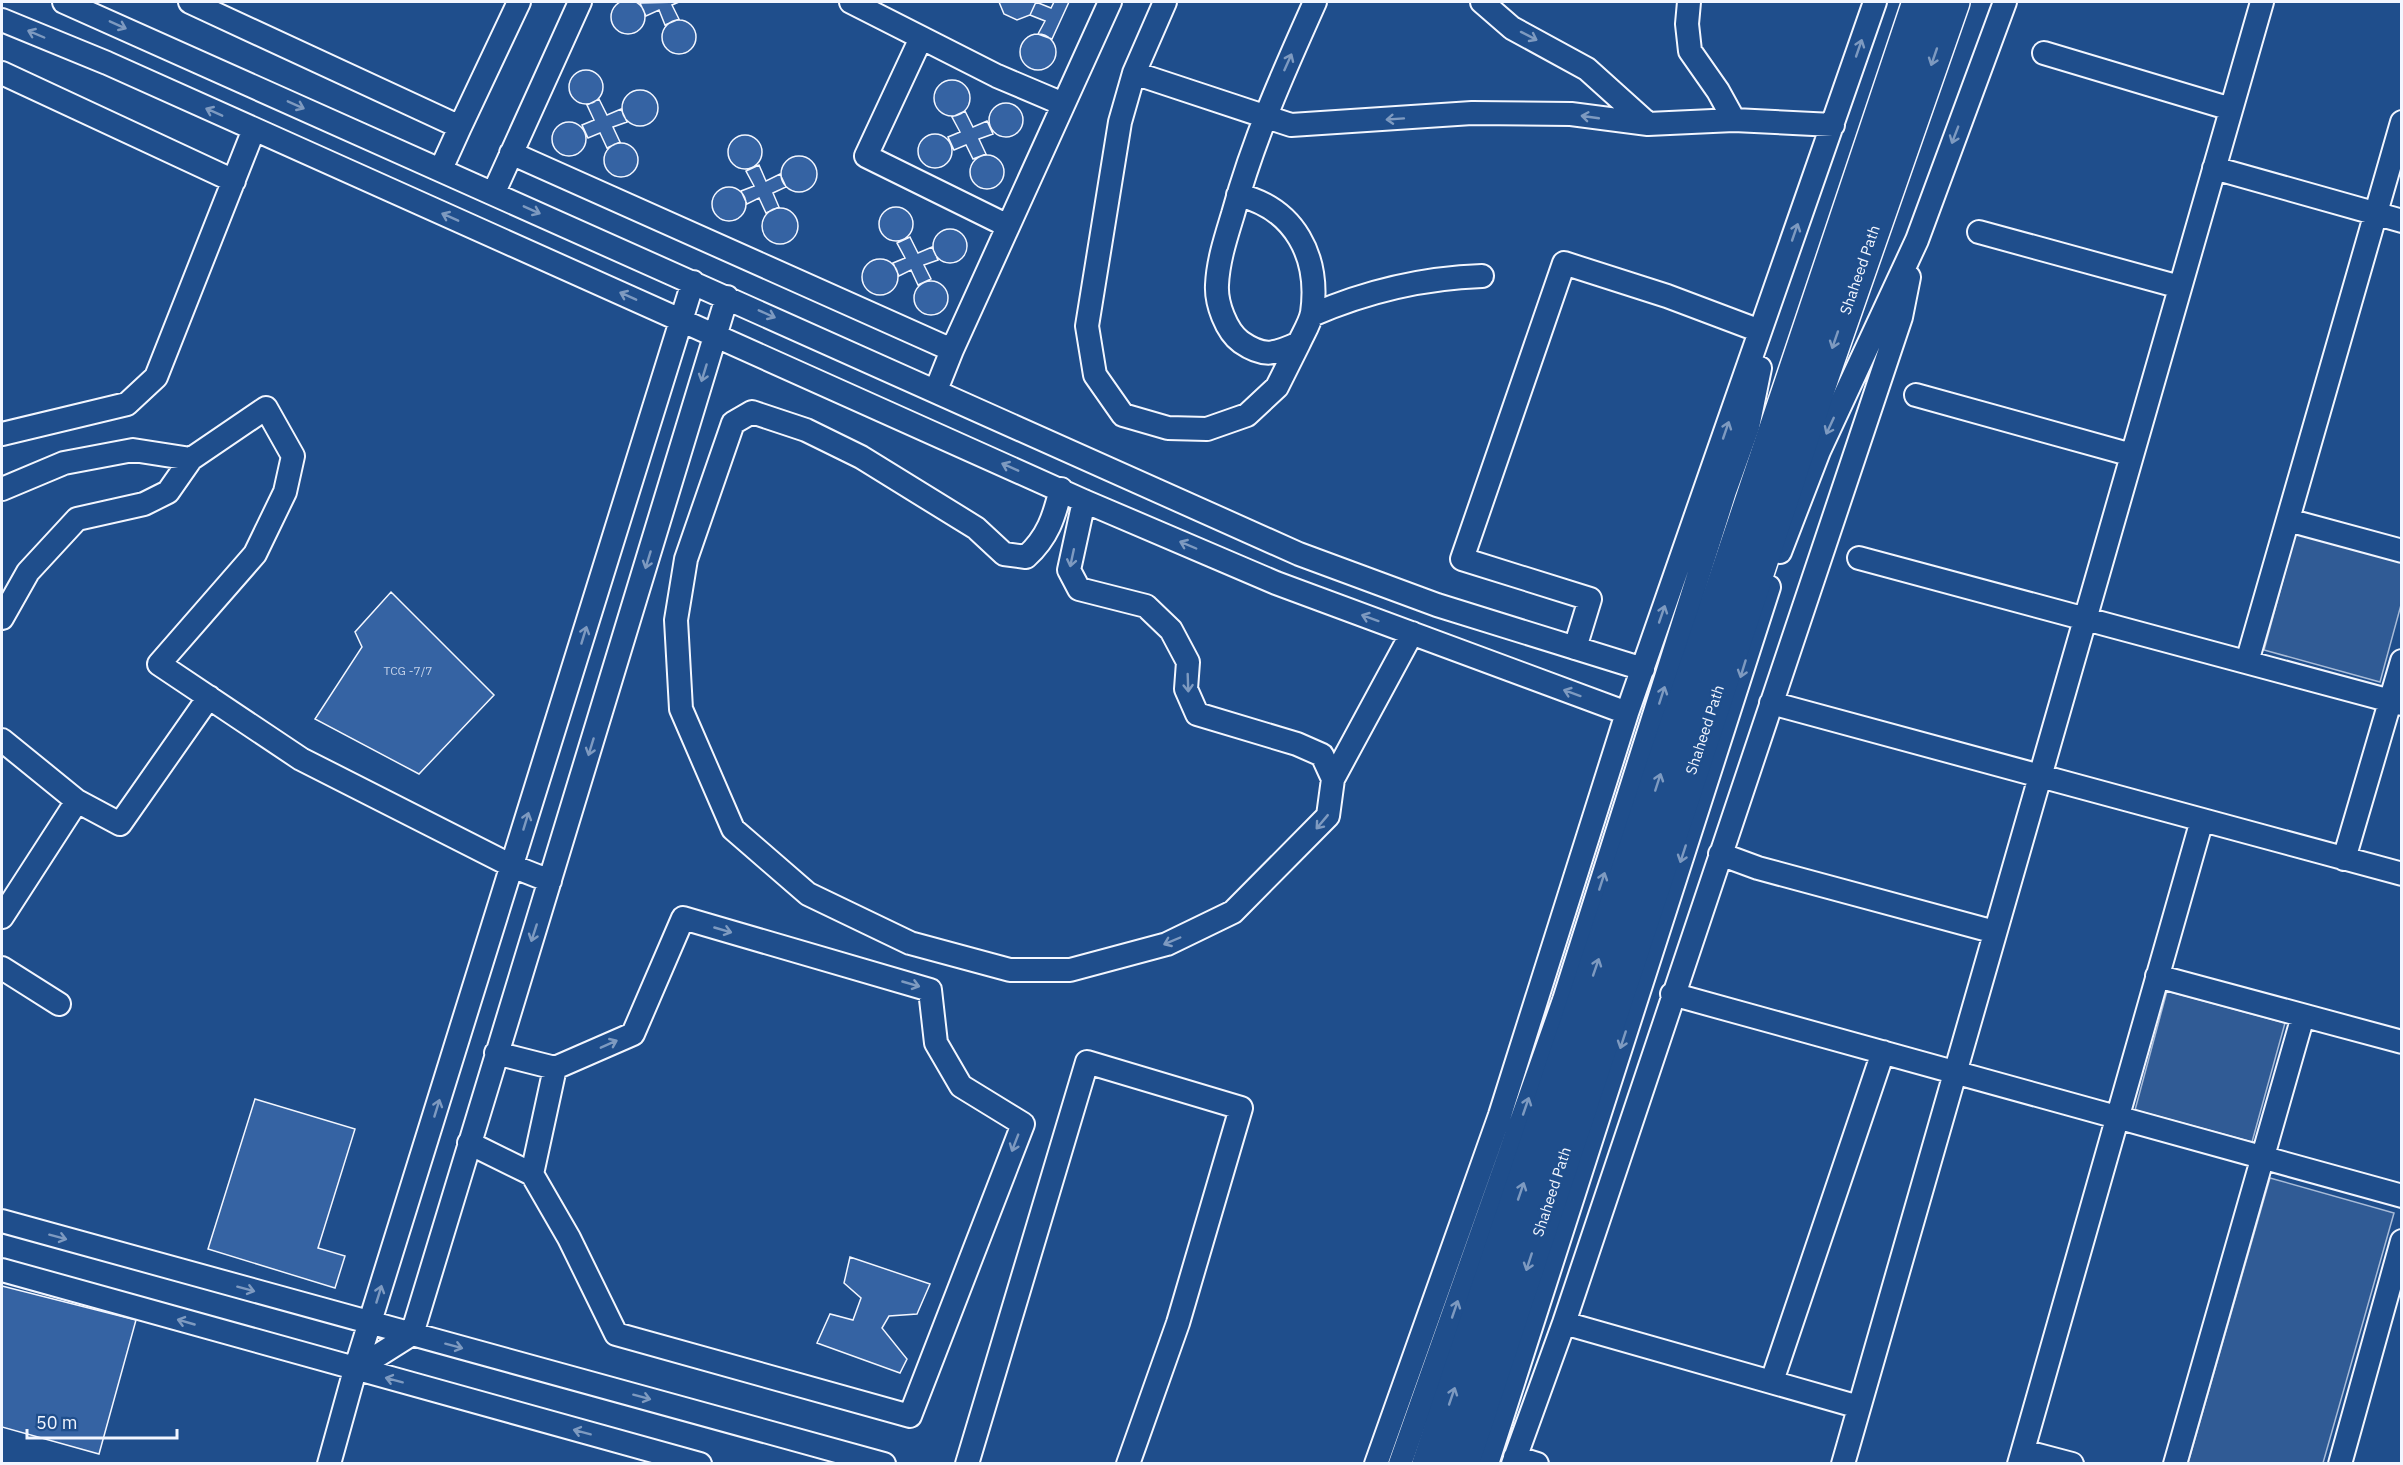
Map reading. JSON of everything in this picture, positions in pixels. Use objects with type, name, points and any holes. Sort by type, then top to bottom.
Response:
[{"type":"highway","name":"Shaheed Path","points":[[1452,1462],[1737,496],[1919,2]]},
{"type":"highway","name":"Shaheed Path","points":[[1452,1462],[1747,631],[1823,374],[1953,2]]},
{"type":"street","points":[[64,2],[494,192],[1299,554],[1437,605],[1643,669]]},
{"type":"street","points":[[190,2],[460,127]]},
{"type":"street","points":[[441,169],[519,2]]},
{"type":"street","points":[[494,192],[580,2]]},
{"type":"street","points":[[851,2],[997,76],[1063,104]]},
{"type":"street","points":[[936,390],[1110,2]]},
{"type":"street","points":[[1165,2],[1134,73],[1120,122],[1086,327],[1095,375],[1123,415],[1168,428],[1207,429],[1247,415],[1278,387],[1312,315],[1314,278],[1293,225],[1275,209],[1256,199],[1238,195]]},
{"type":"street","points":[[1299,343],[1277,353],[1256,352],[1233,336],[1220,305],[1217,286],[1222,251],[1264,116],[1314,2]]},
{"type":"street","points":[[1482,2],[1512,28],[1587,69],[1648,124]]},
{"type":"street","points":[[1689,2],[1687,24],[1690,51],[1718,91],[1734,120]]},
{"type":"street","points":[[1376,1464],[1500,1115],[1627,713],[1875,2]]},
{"type":"street","points":[[1747,631],[1814,463],[1917,240],[2005,2]]},
{"type":"street","points":[[1843,1464],[2262,2]]},
{"type":"street","points":[[2,20],[254,129],[1084,501],[1276,583],[1627,713]]},
{"type":"street","points":[[921,38],[866,156],[1008,226]]},
{"type":"street","points":[[2044,53],[2231,109]]},
{"type":"street","points":[[2,73],[234,181]]},
{"type":"street","points":[[1134,73],[1291,125],[1472,113],[1571,114],[1648,124],[1734,120],[1833,125]]},
{"type":"street","points":[[2247,662],[2402,122]]},
{"type":"street","points":[[2,434],[127,404],[156,377],[254,129]]},
{"type":"street","points":[[511,153],[952,350]]},
{"type":"street","points":[[2214,168],[2402,221]]},
{"type":"street","points":[[1979,232],[2180,287]]},
{"type":"street","points":[[1537,1464],[1514,1460],[1564,1323],[1672,994],[1901,317],[1917,240]]},
{"type":"street","points":[[1575,648],[1590,598],[1462,559],[1564,263],[1667,296],[1760,331]]},
{"type":"street","points":[[1312,315],[1348,300],[1389,289],[1446,277],[1482,276]]},
{"type":"street","points":[[329,1464],[355,1370],[693,282]]},
{"type":"street","points":[[1400,1464],[1564,1000],[1737,496],[1748,427],[1776,288]]},
{"type":"street","points":[[355,1370],[412,1334],[727,297]]},
{"type":"street","points":[[1916,395],[2132,455]]},
{"type":"street","points":[[2,618],[28,573],[77,519],[144,504],[168,492],[191,459],[266,408],[293,456],[285,492],[255,554],[159,664],[301,759],[512,866],[550,881]]},
{"type":"street","points":[[1061,489],[1052,524],[1041,543],[1026,557],[1004,554],[976,528],[861,457],[815,435],[752,411],[733,423],[686,559],[676,620],[681,709],[733,829],[808,894],[910,943],[1010,970],[1070,970],[1167,944],[1233,912],[1328,816],[1333,779],[1412,633]]},
{"type":"street","points":[[2,489],[64,464],[133,450],[191,459]]},
{"type":"street","points":[[1814,463],[1831,462],[1849,473]]},
{"type":"street","points":[[1084,501],[1069,570],[1079,589],[1146,606],[1171,630],[1188,662],[1186,689],[1197,714],[1297,744],[1322,755],[1333,779]]},
{"type":"street","points":[[2288,520],[2402,551]]},
{"type":"street","points":[[1859,558],[2396,702]]},
{"type":"street","points":[[2344,859],[2396,702],[2402,660]]},
{"type":"street","points":[[2,740],[77,801],[120,824],[209,698]]},
{"type":"street","points":[[1771,703],[2402,874]]},
{"type":"street","points":[[2,916],[77,801]]},
{"type":"street","points":[[2072,1464],[2021,1457],[2202,820]]},
{"type":"street","points":[[1720,854],[1758,868],[1995,932]]},
{"type":"street","points":[[469,1143],[532,1174],[569,1238],[616,1334],[910,1416],[1023,1124],[961,1086],[936,1043],[930,990],[683,918],[633,1034],[555,1068],[496,1053]]},
{"type":"street","points":[[2,968],[58,1004]]},
{"type":"street","points":[[2157,976],[2402,1042]]},
{"type":"street","points":[[1672,994],[2402,1196]]},
{"type":"street","points":[[2175,1464],[2303,1016]]},
{"type":"street","points":[[1772,1381],[1883,1052]]},
{"type":"street","points":[[967,1464],[1087,1062],[1241,1108],[1178,1323],[1128,1464]]},
{"type":"street","points":[[532,1174],[555,1068]]},
{"type":"street","points":[[2,1221],[884,1464]]},
{"type":"street","points":[[2340,1464],[2402,1241]]},
{"type":"street","points":[[2,1270],[699,1464]]},
{"type":"street","points":[[1564,1323],[1859,1407]]},
{"type":"shaded area","points":[[2296,532],[2401,560],[2401,605],[2380,682],[2264,650]]},
{"type":"shaded area","points":[[2167,991],[2285,1023],[2252,1142],[2135,1110]]},
{"type":"shaded area","points":[[2270,1178],[2394,1213],[2323,1463],[2188,1463]]},
{"type":"building","points":[[628,0],[640,5],[645,17],[640,29],[628,34],[616,29],[611,17],[616,5]]},
{"type":"building","points":[[679,2],[672,5],[679,19],[665,25],[659,10],[646,16],[640,3]]},
{"type":"building","points":[[999,2],[1036,2],[1030,15],[1017,20],[1004,14]]},
{"type":"building","points":[[1036,2],[1051,8],[1054,2],[1069,2],[1052,39],[1038,34],[1045,21],[1030,15]]},
{"type":"building","points":[[679,20],[691,25],[696,37],[691,49],[679,54],[667,49],[662,37],[667,25]]},
{"type":"building","points":[[1038,34],[1050,40],[1056,52],[1050,64],[1038,70],[1026,64],[1020,52],[1026,40]]},
{"type":"building","points":[[586,70],[598,75],[603,87],[598,99],[586,104],[574,99],[569,87],[574,75]]},
{"type":"building","points":[[952,80],[964,86],[970,98],[964,110],[952,116],[940,110],[934,98],[940,86]]},
{"type":"building","points":[[640,90],[652,96],[658,108],[652,120],[640,126],[628,120],[622,108],[628,96]]},
{"type":"building","points":[[599,99],[607,115],[621,109],[627,122],[613,127],[620,142],[607,148],[600,133],[588,138],[582,125],[594,120],[587,105]]},
{"type":"building","points":[[1006,103],[1018,108],[1023,120],[1018,132],[1006,137],[994,132],[989,120],[994,108]]},
{"type":"building","points":[[965,111],[973,127],[987,121],[993,134],[979,139],[986,154],[973,159],[966,145],[954,150],[948,137],[960,132],[952,117]]},
{"type":"building","points":[[569,122],[581,127],[586,139],[581,151],[569,156],[557,151],[552,139],[557,127]]},
{"type":"building","points":[[935,134],[947,139],[952,151],[947,163],[935,168],[923,163],[918,151],[923,139]]},
{"type":"building","points":[[745,135],[757,140],[762,152],[757,164],[745,169],[733,164],[728,152],[733,140]]},
{"type":"building","points":[[621,143],[633,148],[638,160],[633,172],[621,177],[609,172],[604,160],[609,148]]},
{"type":"building","points":[[987,155],[999,160],[1004,172],[999,184],[987,189],[975,184],[970,172],[975,160]]},
{"type":"building","points":[[799,156],[811,162],[817,174],[811,186],[799,192],[787,186],[781,174],[787,162]]},
{"type":"building","points":[[759,165],[766,181],[780,174],[786,187],[773,193],[779,207],[766,213],[759,198],[747,204],[741,191],[754,186],[746,171]]},
{"type":"building","points":[[729,187],[741,192],[746,204],[741,216],[729,221],[717,216],[712,204],[717,192]]},
{"type":"building","points":[[896,207],[908,212],[913,224],[908,236],[896,241],[884,236],[879,224],[884,212]]},
{"type":"building","points":[[780,208],[792,214],[798,226],[792,238],[780,244],[768,238],[762,226],[768,214]]},
{"type":"building","points":[[950,229],[962,234],[967,246],[962,258],[950,263],[938,258],[933,246],[938,234]]},
{"type":"building","points":[[910,237],[918,253],[932,247],[938,260],[924,265],[931,279],[918,285],[911,270],[899,276],[893,263],[905,258],[897,243]]},
{"type":"building","points":[[880,259],[892,265],[898,277],[892,289],[880,295],[868,289],[862,277],[868,265]]},
{"type":"building","points":[[931,281],[943,286],[948,298],[943,310],[931,315],[919,310],[914,298],[919,286]]},
{"type":"building","points":[[391,592],[494,695],[419,774],[315,719],[362,647],[355,632]]},
{"type":"building","points":[[255,1099],[355,1129],[318,1248],[345,1256],[335,1288],[208,1249]]},
{"type":"building","points":[[850,1257],[930,1284],[917,1314],[889,1316],[882,1328],[907,1359],[900,1373],[817,1343],[830,1314],[853,1320],[861,1298],[844,1283]]},
{"type":"building","points":[[2,1286],[136,1320],[99,1454],[2,1427]]}]
